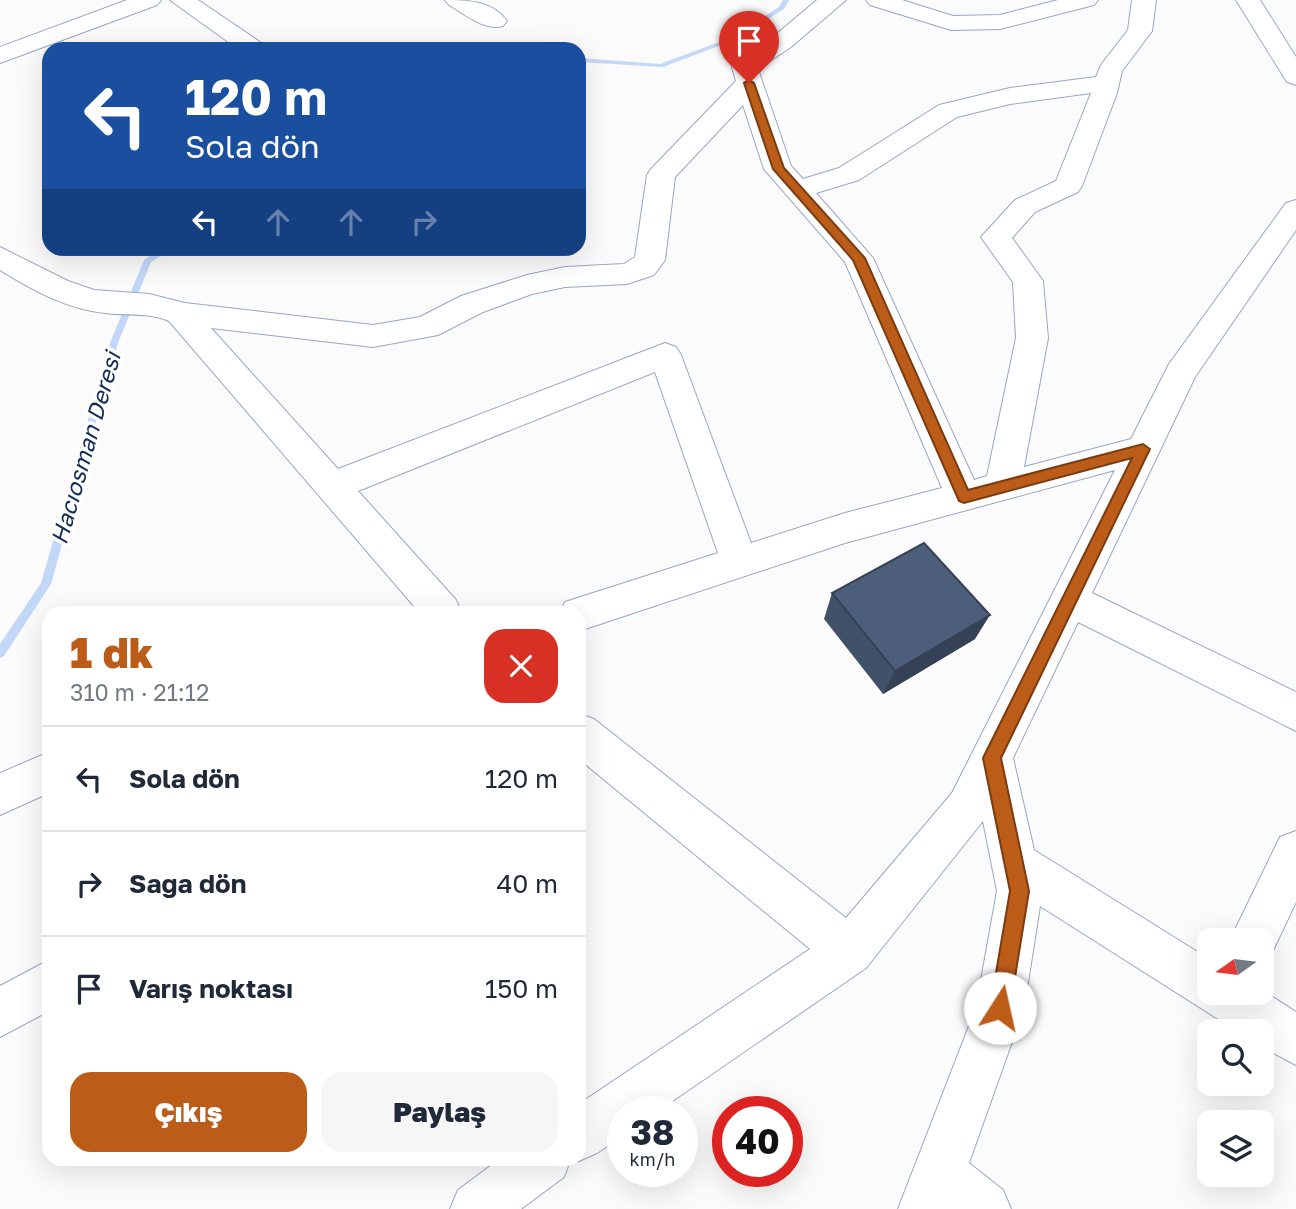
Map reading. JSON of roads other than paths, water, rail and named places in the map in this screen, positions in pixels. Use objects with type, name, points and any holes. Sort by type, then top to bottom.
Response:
[{"type":"street","points":[[0,56],[149,0]]},
{"type":"street","points":[[183,0],[244,42]]},
{"type":"street","points":[[457,0],[495,21]]},
{"type":"street","points":[[834,0],[817,10],[782,42],[745,67],[749,83],[778,169],[858,258],[964,497]]},
{"type":"street","points":[[878,0],[951,23],[1000,22],[1086,0]]},
{"type":"street","points":[[1002,487],[1032,338],[1028,281],[996,237],[1025,206],[1068,186],[1110,70],[1140,31],[1144,0]]},
{"type":"street","points":[[1248,0],[1296,77]]},
{"type":"street","points":[[0,257],[50,286],[96,301],[373,336],[427,327],[472,304],[527,285],[565,277],[627,274],[643,268],[650,260],[661,175],[749,83]]},
{"type":"street","points":[[797,190],[849,174],[948,111],[1010,96],[1107,83]]},
{"type":"street","points":[[586,1130],[849,951],[967,808],[1181,372],[1296,209]]},
{"type":"street","points":[[174,310],[437,606]]},
{"type":"street","points":[[331,487],[665,355],[740,562]]},
{"type":"street","points":[[586,612],[845,528],[1143,449]]},
{"type":"street","points":[[1070,600],[1296,712]]},
{"type":"street","points":[[586,739],[849,951]]},
{"type":"street","points":[[984,1209],[932,1191],[1000,1008],[1020,891],[992,758]]},
{"type":"street","points":[[0,794],[42,775]]},
{"type":"street","points":[[1258,928],[1296,853]]},
{"type":"street","points":[[1013,863],[1197,977]]},
{"type":"street","points":[[0,1013],[42,988]]},
{"type":"street","points":[[1242,1005],[1296,1040]]},
{"type":"street","points":[[477,1209],[534,1166]]},
{"type":"waterway","name":"Hacıosman Deresi","points":[[586,61],[661,66],[735,38],[782,8],[786,0]]},
{"type":"waterway","name":"Hacıosman Deresi","points":[[0,653],[46,584],[114,343],[148,260],[155,256]]}]
